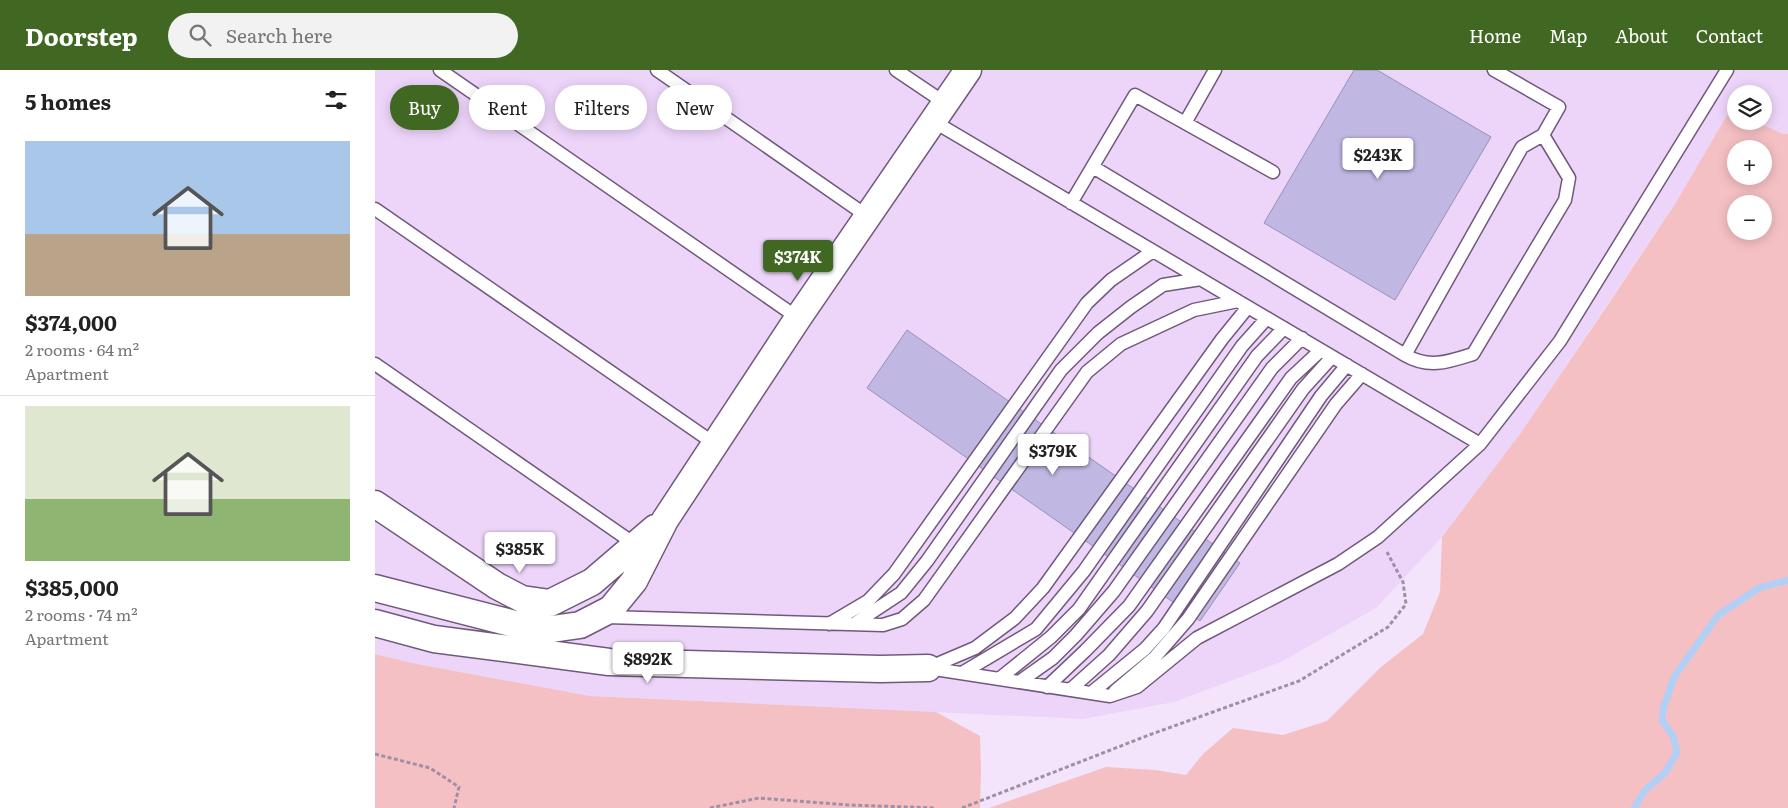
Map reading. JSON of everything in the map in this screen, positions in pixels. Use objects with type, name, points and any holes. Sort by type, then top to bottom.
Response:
[{"type":"street","points":[[375,588],[515,624],[552,629],[580,625],[611,609],[634,581],[665,520],[715,444],[867,216],[968,70]]},
{"type":"street","points":[[375,504],[497,586],[522,599],[550,603],[591,582],[665,520]]},
{"type":"street","points":[[375,624],[434,639],[609,662],[879,669],[928,668]]},
{"type":"lane","points":[[440,70],[799,318]]},
{"type":"lane","points":[[657,70],[867,216]]},
{"type":"lane","points":[[896,70],[939,112],[1071,203],[1480,444]]},
{"type":"lane","points":[[1185,123],[1215,70]]},
{"type":"lane","points":[[1405,354],[1522,147],[1543,135],[1559,107],[1494,70]]},
{"type":"lane","points":[[928,668],[1110,696],[1137,687],[1197,638],[1338,564],[1378,537],[1480,444],[1560,341],[1727,70]]},
{"type":"lane","points":[[1071,203],[1135,95],[1273,172]]},
{"type":"lane","points":[[1093,167],[1416,361],[1443,363],[1473,354],[1565,200],[1569,178],[1543,135]]},
{"type":"lane","points":[[375,209],[715,444]]},
{"type":"lane","points":[[829,624],[868,601],[894,574],[1087,303],[1111,280],[1153,251]]},
{"type":"lane","points":[[854,624],[901,593],[927,561],[1061,370],[1097,333],[1131,306],[1163,285],[1201,279]]},
{"type":"lane","points":[[595,617],[883,625],[902,619],[924,600],[1087,372],[1121,344],[1194,310],[1243,304]]},
{"type":"lane","points":[[928,668],[975,648],[1015,618],[1043,588],[1222,339],[1243,304]]},
{"type":"lane","points":[[962,673],[1036,630],[1084,571],[1242,346],[1267,318]]},
{"type":"lane","points":[[999,680],[1051,637],[1079,609],[1257,356],[1284,328]]},
{"type":"lane","points":[[1019,682],[1053,658],[1076,635],[1114,591],[1272,368],[1302,338]]},
{"type":"lane","points":[[1047,686],[1085,652],[1129,606],[1291,378],[1327,353]]},
{"type":"lane","points":[[1070,690],[1109,655],[1147,612],[1327,353]]},
{"type":"lane","points":[[375,364],[636,545]]},
{"type":"lane","points":[[1091,693],[1145,649],[1164,628],[1321,396],[1347,365]]},
{"type":"lane","points":[[1110,696],[1155,657],[1188,618],[1336,404],[1362,374]]},
{"type":"path","points":[[962,808],[1149,735],[1299,681],[1387,627],[1406,604],[1403,582],[1378,537]]},
{"type":"path","points":[[375,754],[430,768],[452,782],[459,787],[454,808]]},
{"type":"path","points":[[710,808],[759,798],[849,805],[936,808]]},
{"type":"shaded area","points":[[375,70],[1788,70],[1788,134],[1783,134],[1772,129],[1772,85],[1727,85],[1727,115],[1675,204],[1520,434],[1442,537],[1376,608],[1281,662],[1174,702],[1083,719],[590,696],[412,663],[375,654]]},
{"type":"shaded area","points":[[1727,115],[1727,130],[1772,129],[1783,134],[1788,134],[1788,808],[989,808],[1106,767],[1155,770],[1186,775],[1203,754],[1233,728],[1283,735],[1327,721],[1381,667],[1423,634],[1440,592],[1442,537],[1520,434],[1675,204]]},
{"type":"shaded area","points":[[375,654],[412,663],[590,696],[936,712],[980,736],[980,808],[375,808]]},
{"type":"building","points":[[1354,70],[1377,70],[1491,137],[1395,300],[1264,223]]},
{"type":"building","points":[[907,330],[1240,563],[1200,621],[867,388]]},
{"type":"waterway","points":[[1634,808],[1645,790],[1665,773],[1677,752],[1673,736],[1662,720],[1663,709],[1674,677],[1718,615],[1759,588],[1788,580]]}]
